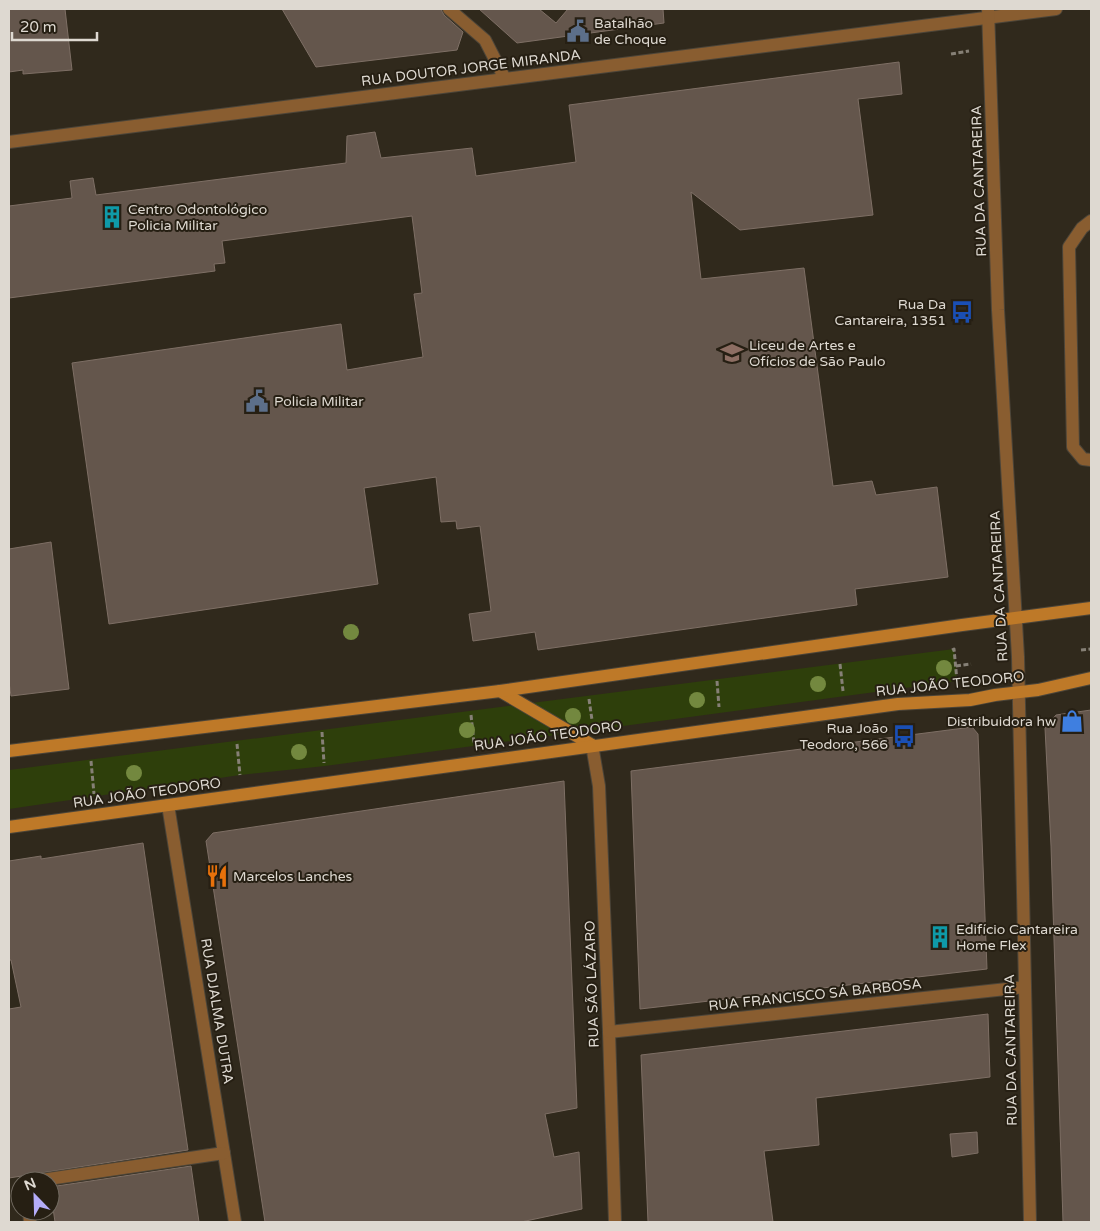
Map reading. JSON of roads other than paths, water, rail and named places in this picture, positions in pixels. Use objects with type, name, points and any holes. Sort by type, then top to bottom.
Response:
[{"type":"main road","points":[[9,751],[500,691],[1091,608]]},
{"type":"main road","name":"RUA JOÃO TEODORO","points":[[9,828],[592,745],[898,704],[970,700],[1038,690],[1091,678]]},
{"type":"main road","points":[[500,691],[592,745]]},
{"type":"street","points":[[449,9],[485,40],[505,79]]},
{"type":"street","name":"RUA DOUTOR JORGE MIRANDA","points":[[9,142],[505,79],[988,13],[1056,9]]},
{"type":"street","name":"RUA DA CANTAREIRA","points":[[988,13],[998,310],[1014,570],[1030,1222]]},
{"type":"street","points":[[1091,221],[1082,228],[1069,247],[1073,448],[1083,459],[1091,460]]},
{"type":"street","name":"RUA SÃO LÁZARO","points":[[592,745],[599,786],[609,1032],[614,1222]]},
{"type":"street","name":"RUA DJALMA DUTRA","points":[[168,805],[235,1222]]},
{"type":"street","name":"RUA FRANCISCO SÁ BARBOSA","points":[[609,1032],[1025,987]]},
{"type":"street","points":[[60,1177],[224,1153]]},
{"type":"place","name":"Batalhão de Choque","points":[[578,31]]},
{"type":"place","name":"Centro Odontológico Policia Militar","points":[[112,217]]},
{"type":"place","name":"Rua Da Cantareira, 1351","points":[[962,312]]},
{"type":"place","name":"Liceu de Artes e Ofícios de São Paulo","points":[[732,353]]},
{"type":"place","name":"Policia Militar","points":[[257,401]]},
{"type":"place","name":"Distribuidora hw","points":[[1072,721]]},
{"type":"place","name":"Rua João Teodoro, 566","points":[[904,736]]},
{"type":"place","name":"Marcelos Lanches","points":[[217,876]]},
{"type":"place","name":"Edifício Cantareira Home Flex","points":[[940,937]]}]
